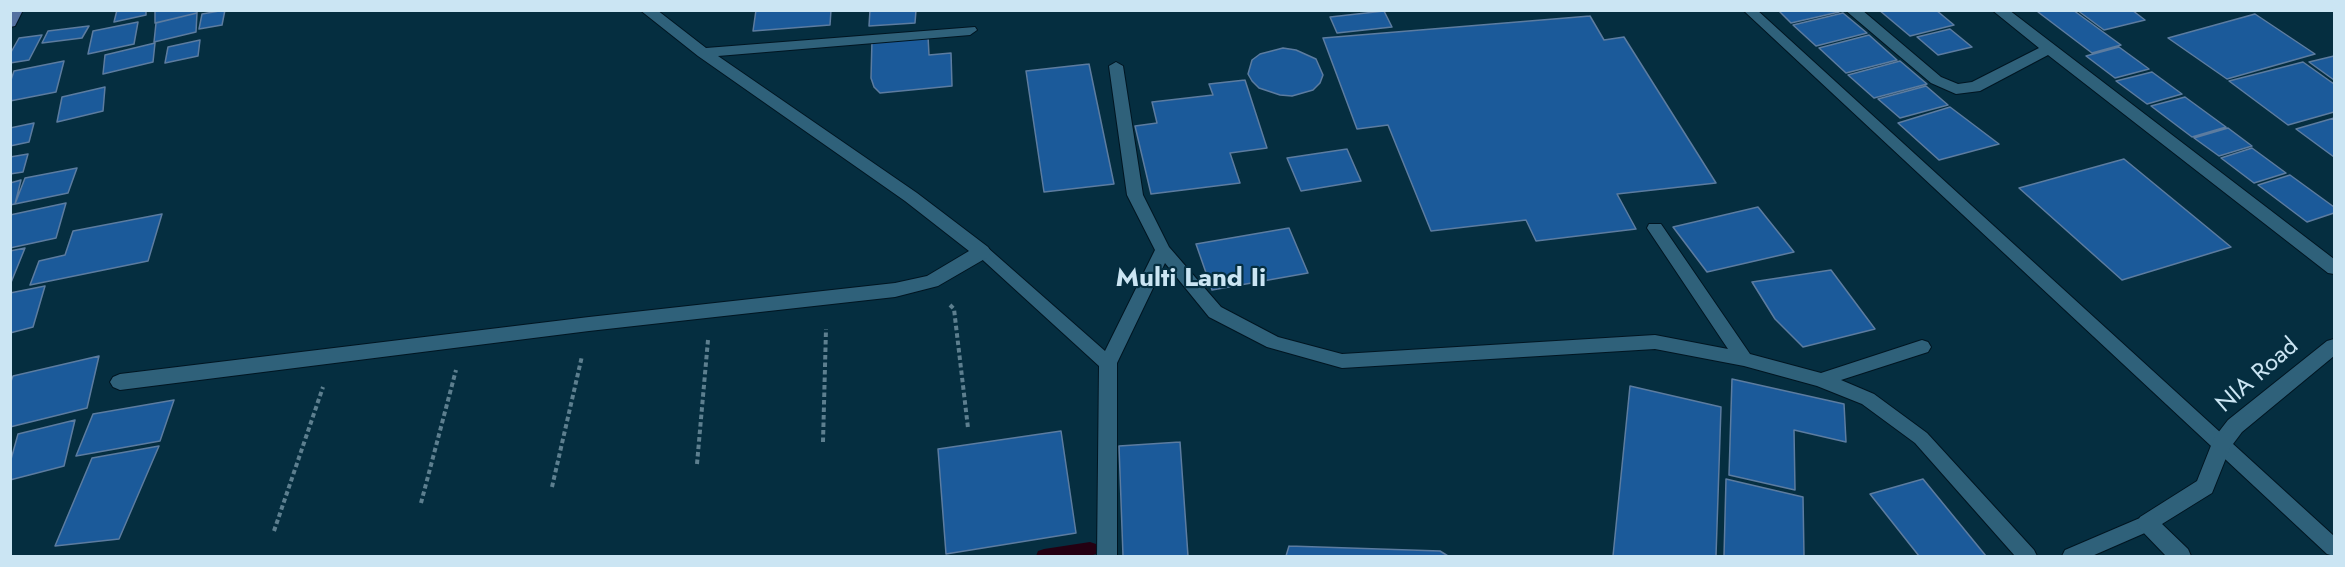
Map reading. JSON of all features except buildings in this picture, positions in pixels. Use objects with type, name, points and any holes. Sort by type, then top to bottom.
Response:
[{"type":"main road","points":[[10,23],[16,10]]},
{"type":"street","points":[[120,382],[589,324],[895,290],[932,281],[982,252],[911,197],[703,53],[647,10]]},
{"type":"street","points":[[1852,10],[1936,80],[1956,89],[1975,87],[2048,49]]},
{"type":"street","points":[[1999,10],[2334,268]]},
{"type":"street","points":[[703,53],[970,30]]},
{"type":"street","name":"NIA Road","points":[[2147,523],[2205,487],[2221,444],[2235,426],[2334,346]]},
{"type":"street","points":[[2147,523],[2181,556]]},
{"type":"lane","points":[[1749,10],[2334,548]]},
{"type":"lane","points":[[1116,66],[1135,195],[1164,250],[1215,312],[1273,342],[1342,361],[1655,342],[1744,359],[1821,380],[1868,399],[1921,438],[2027,556]]},
{"type":"lane","points":[[1655,228],[1744,359]]},
{"type":"lane","points":[[1107,556],[1108,363],[1164,250]]},
{"type":"lane","points":[[982,252],[1108,363]]},
{"type":"lane","points":[[1821,380],[1922,347]]},
{"type":"lane","points":[[2072,556],[2147,523]]},
{"type":"path","points":[[932,281],[954,309],[968,428]]},
{"type":"path","points":[[823,442],[827,297]]},
{"type":"path","points":[[697,464],[711,310]]},
{"type":"path","points":[[552,487],[589,324]]},
{"type":"path","points":[[421,502],[464,340]]},
{"type":"path","points":[[274,531],[333,356]]},
{"type":"waterway","points":[[1044,556],[1090,549]]},
{"type":"district","name":"Multi Land Ii","points":[[1191,280]]}]
